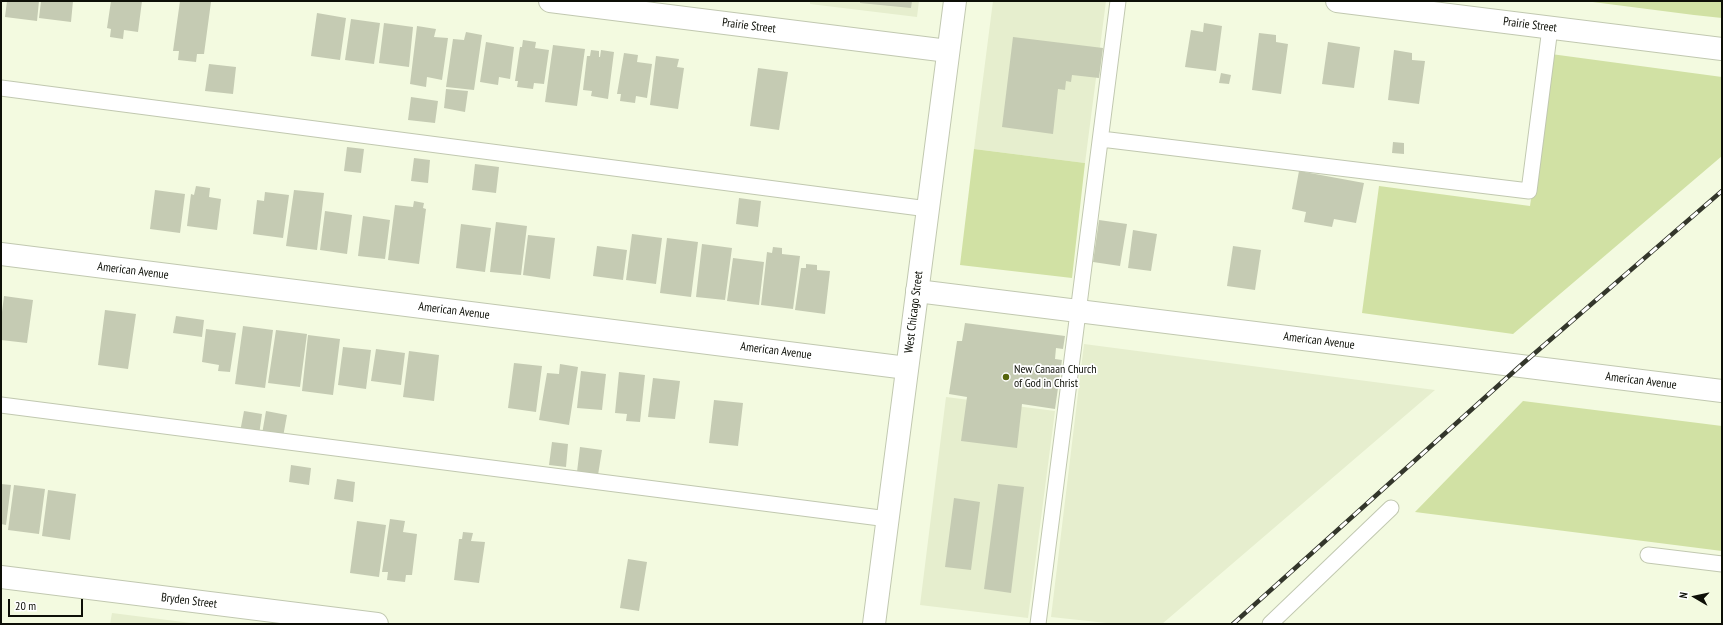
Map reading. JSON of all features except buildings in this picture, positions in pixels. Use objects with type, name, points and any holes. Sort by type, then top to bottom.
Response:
[{"type":"street","name":"Prairie Street","points":[[550,1],[948,50]]},
{"type":"street","name":"West Chicago Street","points":[[874,624],[955,1]]},
{"type":"street","name":"Prairie Street","points":[[1337,1],[1722,49]]},
{"type":"street","name":"American Avenue","points":[[1,254],[907,368]]},
{"type":"street","name":"American Avenue","points":[[917,291],[1722,391]]},
{"type":"street","name":"Bryden Street","points":[[1,577],[377,624]]},
{"type":"lane","points":[[1038,624],[1118,1]]},
{"type":"lane","points":[[1100,139],[1529,192],[1550,28]]},
{"type":"lane","points":[[1,88],[928,209]]},
{"type":"lane","points":[[1,406],[888,519]]},
{"type":"lane","points":[[1270,624],[1391,508]]},
{"type":"lane","points":[[1648,555],[1722,564]]},
{"type":"shaded area","points":[[810,1],[919,1],[917,17],[810,4]]},
{"type":"shaded area","points":[[993,1],[1106,1],[1085,163],[974,149]]},
{"type":"shaded area","points":[[1084,344],[1435,390],[1162,624],[1116,624],[1051,617]]},
{"type":"shaded area","points":[[946,397],[1055,411],[1028,618],[920,605]]},
{"type":"shaded area","points":[[112,613],[199,624],[110,624]]},
{"type":"green space","points":[[1585,1],[1722,1],[1722,18],[1694,15]]},
{"type":"green space","points":[[1551,54],[1722,77],[1722,156],[1513,334],[1362,313],[1379,186],[1530,206]]},
{"type":"green space","points":[[974,149],[1085,163],[1072,278],[960,265]]},
{"type":"green space","points":[[1523,401],[1722,426],[1722,551],[1415,512]]},
{"type":"railway","points":[[1233,624],[1520,366],[1722,191]]},
{"type":"place","name":"New Canaan Church of God in Christ","points":[[1006,377]]}]
